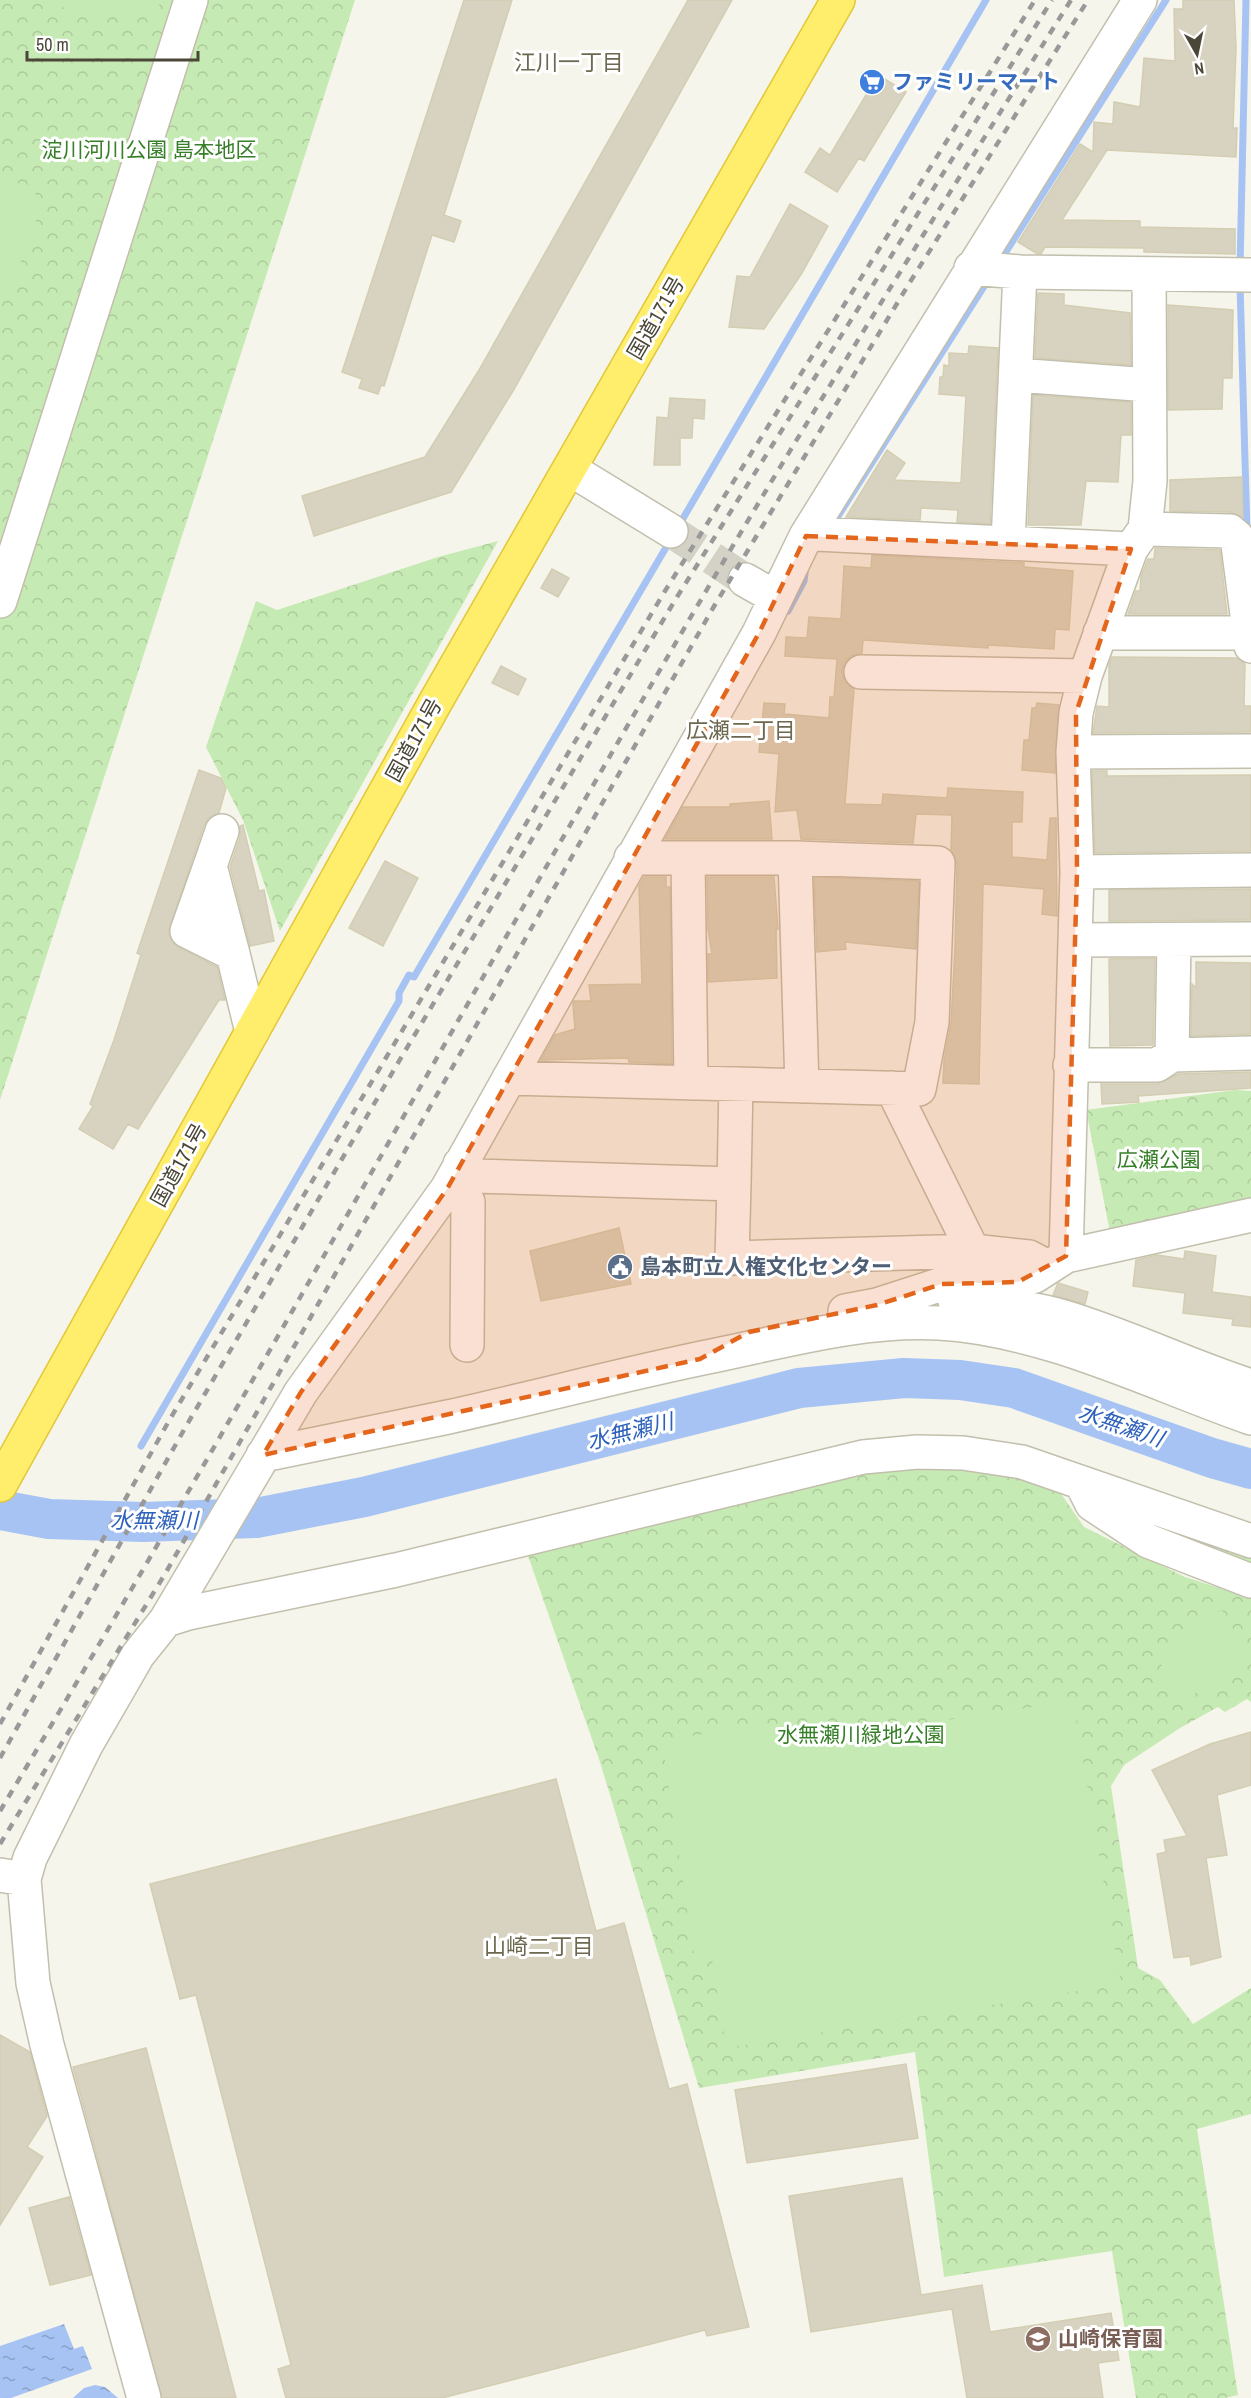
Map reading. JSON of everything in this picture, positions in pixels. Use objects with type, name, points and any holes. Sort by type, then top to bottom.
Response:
[{"type":"highway","name":"国道171号","points":[[2,1482],[436,701],[838,0]]},
{"type":"street","points":[[0,601],[191,0]]},
{"type":"street","points":[[144,2398],[46,2045],[12,1877],[30,1858],[86,1745],[138,1656],[166,1620],[301,1392],[453,1176],[518,1078],[654,858],[775,597],[819,535],[995,270],[1140,0]]},
{"type":"street","points":[[995,270],[1251,275]]},
{"type":"street","points":[[995,270],[1016,375],[1008,543]]},
{"type":"street","points":[[1056,1261],[1070,1065],[1075,940],[1077,872],[1073,752],[1076,712],[1085,676],[1100,633],[1138,539],[1150,481],[1149,274]]},
{"type":"street","points":[[1016,375],[1149,385]]},
{"type":"street","points":[[570,469],[671,531]]},
{"type":"street","points":[[819,535],[1008,543],[1138,539],[1230,531],[1237,537],[1250,640],[1100,633]]},
{"type":"street","points":[[745,580],[775,597]]},
{"type":"street","points":[[861,672],[1085,676]]},
{"type":"street","points":[[1073,752],[1251,752]]},
{"type":"street","points":[[222,831],[187,931],[233,954],[252,1032]]},
{"type":"street","points":[[518,1078],[919,1089],[932,1022],[938,863],[795,858],[654,858]]},
{"type":"street","points":[[654,858],[692,1083]]},
{"type":"street","points":[[795,858],[801,1086]]},
{"type":"street","points":[[1077,872],[1251,870]]},
{"type":"street","points":[[1172,1055],[1174,939]]},
{"type":"street","points":[[1075,940],[1251,939]]},
{"type":"street","points":[[1070,1065],[1157,1065],[1172,1055],[1251,1053]]},
{"type":"street","points":[[736,1084],[732,1258],[973,1251],[1056,1261],[1251,1215]]},
{"type":"street","points":[[892,1088],[973,1251]]},
{"type":"street","points":[[453,1176],[734,1184]]},
{"type":"street","points":[[453,1176],[468,1202],[467,1345]]},
{"type":"street","points":[[700,1359],[749,1332],[877,1305],[942,1284],[1018,1282],[1035,1276],[1056,1261]]},
{"type":"street","points":[[877,1305],[949,1301],[1017,1307],[1063,1316],[1208,1372],[1251,1386]]},
{"type":"street","points":[[263,1455],[449,1416],[662,1365],[838,1330],[889,1324],[939,1323],[998,1330],[1039,1340],[1251,1418]]},
{"type":"street","points":[[166,1620],[188,1613],[396,1570],[863,1456],[917,1452],[963,1453],[1022,1462],[1081,1481],[1187,1521],[1251,1541]]},
{"type":"street","points":[[1081,1481],[1092,1504],[1148,1541],[1251,1581]]},
{"type":"highlighted area","points":[[806,536],[1131,549],[1076,713],[1077,872],[1066,1256],[1018,1282],[942,1284],[877,1305],[749,1332],[700,1359],[263,1455],[301,1392],[447,1189],[759,633]]},
{"type":"green space","name":"淀川河川公園 島本地区","points":[[0,0],[355,0],[0,1100]]},
{"type":"green space","points":[[30,0],[161,0],[158,9],[92,14]]},
{"type":"green space","points":[[2,177],[33,189],[41,207],[9,294],[0,301]]},
{"type":"green space","points":[[498,541],[280,931],[243,820],[206,747],[256,601],[277,610],[438,557]]},
{"type":"green space","name":"広瀬公園","points":[[1235,1090],[1251,1091],[1251,1200],[1110,1232],[1086,1110]]},
{"type":"green space","name":"水無瀬川緑地公園","points":[[930,1462],[997,1470],[1057,1488],[1084,1527],[1185,1577],[1251,1598],[1251,1702],[1247,1699],[1225,1712],[1218,1707],[1180,1728],[1124,1765],[1111,1786],[1138,1968],[1160,1980],[1193,2024],[1251,1988],[1251,2114],[1197,2129],[1238,2395],[1225,2398],[1136,2398],[1112,2251],[944,2277],[915,2052],[699,2088],[600,1762],[527,1553],[858,1472]]},
{"type":"green space","points":[[1131,1515],[1251,1557],[1251,1566]]},
{"type":"green space","points":[[1222,1610],[1251,1659],[1183,1701],[1154,1653]]},
{"type":"green space","points":[[1073,1701],[1121,1984],[726,2048],[711,1953],[694,1955],[662,1741],[770,1723],[782,1745]]},
{"type":"water","points":[[64,2324],[74,2349],[83,2346],[92,2369],[11,2398],[0,2398],[0,2346]]},
{"type":"water","points":[[95,2385],[105,2387],[118,2398],[73,2398],[84,2388]]},
{"type":"building","points":[[464,0],[512,0],[444,215],[461,221],[454,242],[432,235],[384,386],[381,385],[378,394],[359,388],[362,379],[342,372]]},
{"type":"building","points":[[688,0],[732,0],[513,391],[451,492],[314,536],[302,496],[425,457],[479,370]]},
{"type":"building","points":[[1183,0],[1234,0],[1236,48],[1233,128],[1237,128],[1236,157],[1107,150],[1062,220],[1140,221],[1140,227],[1235,229],[1235,254],[1144,252],[1144,248],[1045,247],[1041,254],[1018,242],[1080,144],[1093,152],[1094,122],[1113,124],[1114,102],[1140,107],[1144,58],[1175,61],[1174,9],[1183,9]]},
{"type":"building","points":[[878,75],[906,92],[864,161],[859,158],[837,192],[805,172],[820,148],[830,155]]},
{"type":"building","points":[[790,204],[828,226],[802,273],[764,329],[729,327],[737,276],[750,277]]},
{"type":"building","points":[[1038,293],[1064,294],[1064,305],[1130,313],[1131,365],[1035,358]]},
{"type":"building","points":[[1168,305],[1233,310],[1232,378],[1223,378],[1222,409],[1168,410]]},
{"type":"building","points":[[969,346],[998,348],[990,524],[957,522],[958,510],[921,508],[920,520],[846,517],[887,450],[905,463],[894,480],[961,483],[966,396],[939,394],[940,377],[943,377],[944,365],[949,366],[949,353],[968,354]]},
{"type":"building","points":[[1033,395],[1131,402],[1131,435],[1121,435],[1118,482],[1086,481],[1081,525],[1028,525]]},
{"type":"building","points":[[670,398],[705,400],[704,419],[693,418],[692,438],[680,438],[680,465],[654,465],[657,417],[668,418]]},
{"type":"building","points":[[1242,477],[1243,517],[1230,512],[1170,511],[1170,480]]},
{"type":"building","points":[[1155,548],[1220,550],[1227,614],[1128,614],[1136,591],[1140,591],[1141,577],[1148,559],[1154,559]]},
{"type":"building","points":[[872,555],[1024,563],[1024,567],[1073,571],[1069,630],[1055,629],[1054,649],[988,645],[988,648],[863,640],[862,653],[851,656],[845,662],[842,671],[845,682],[854,689],[845,804],[882,805],[883,794],[947,798],[948,788],[1023,792],[1022,822],[1012,822],[1012,857],[1047,860],[1050,818],[1056,818],[1057,916],[1042,914],[1044,889],[983,884],[979,1084],[943,1083],[944,1061],[951,1023],[955,949],[957,864],[951,850],[952,815],[916,814],[913,843],[801,839],[797,810],[775,812],[779,754],[759,752],[764,703],[785,704],[784,714],[829,718],[830,697],[834,697],[837,659],[785,656],[786,637],[807,638],[809,617],[841,619],[844,566],[871,568]]},
{"type":"building","points":[[552,569],[569,578],[558,597],[541,588]]},
{"type":"building","points":[[1112,657],[1237,658],[1245,664],[1244,706],[1251,706],[1251,732],[1093,733],[1097,706],[1109,707],[1109,665]]},
{"type":"building","points":[[501,666],[526,679],[518,695],[492,683]]},
{"type":"building","points":[[1037,703],[1059,705],[1055,773],[1022,770],[1024,740],[1029,740],[1032,708],[1036,708]]},
{"type":"building","points":[[199,770],[221,778],[226,788],[219,813],[210,817],[204,825],[168,933],[178,947],[217,967],[225,1000],[219,1000],[138,1129],[128,1124],[113,1149],[79,1129],[93,1106],[90,1104],[114,1040],[141,955],[137,953]]},
{"type":"building","points":[[1092,771],[1107,771],[1107,776],[1251,775],[1251,851],[1095,853]]},
{"type":"building","points":[[769,801],[772,839],[665,839],[683,807],[730,807],[730,804]]},
{"type":"building","points":[[243,825],[259,891],[264,890],[274,941],[250,946],[230,867],[240,837],[240,826]]},
{"type":"building","points":[[385,861],[418,878],[383,946],[349,928]]},
{"type":"building","points":[[644,877],[666,877],[666,887],[670,887],[672,1064],[629,1062],[628,1058],[541,1060],[555,1035],[575,1029],[573,1004],[574,1001],[591,1001],[589,985],[642,984],[639,886]]},
{"type":"building","points":[[707,877],[774,877],[778,929],[776,930],[777,978],[708,982],[708,954],[712,954],[708,929]]},
{"type":"building","points":[[814,877],[919,881],[916,949],[845,942],[846,949],[817,952]]},
{"type":"building","points":[[1251,889],[1251,920],[1109,921],[1109,890]]},
{"type":"building","points":[[1155,958],[1153,1045],[1110,1046],[1109,959]]},
{"type":"building","points":[[1196,962],[1251,963],[1251,1034],[1191,1036],[1192,984],[1196,988]]},
{"type":"building","points":[[1251,1072],[1251,1088],[1138,1096],[1139,1102],[1102,1104],[1101,1084],[1157,1084],[1178,1074]]},
{"type":"building","points":[[619,1228],[631,1284],[541,1301],[530,1251]]},
{"type":"building","points":[[1185,1251],[1216,1256],[1212,1292],[1251,1297],[1251,1327],[1232,1325],[1233,1319],[1183,1313],[1185,1293],[1133,1286],[1136,1260],[1157,1255],[1184,1259]]},
{"type":"building","points":[[1058,1283],[1088,1292],[1085,1304],[1053,1295]]},
{"type":"building","points":[[1251,1732],[1251,1785],[1217,1795],[1227,1855],[1206,1858],[1221,1957],[1191,1965],[1190,1956],[1174,1958],[1157,1854],[1166,1852],[1164,1840],[1187,1836],[1152,1770],[1210,1744]]},
{"type":"building","points":[[556,1779],[596,1931],[624,1923],[669,2089],[687,2084],[749,2327],[707,2336],[705,2330],[442,2398],[286,2398],[278,2369],[291,2365],[196,1995],[180,1999],[150,1884]]},
{"type":"building","points":[[0,2035],[30,2052],[47,2116],[27,2147],[43,2157],[0,2225]]},
{"type":"building","points":[[146,2048],[236,2398],[162,2398],[73,2067]]},
{"type":"building","points":[[906,2064],[918,2138],[747,2163],[735,2090]]},
{"type":"building","points":[[902,2178],[921,2295],[982,2285],[990,2332],[1111,2313],[1119,2360],[1098,2363],[1103,2398],[967,2398],[952,2309],[811,2332],[789,2196]]},
{"type":"building","points":[[69,2197],[91,2275],[50,2285],[29,2208]]},
{"type":"waterway","points":[[678,527],[986,0]]},
{"type":"waterway","points":[[1000,261],[1166,0]]},
{"type":"waterway","points":[[1240,267],[1246,0]]},
{"type":"waterway","points":[[833,524],[988,280]]},
{"type":"waterway","points":[[1240,284],[1247,531]]},
{"type":"waterway","points":[[141,1446],[399,1001],[399,993],[409,975],[414,977],[671,539]]},
{"type":"waterway","points":[[788,611],[804,581],[806,566]]},
{"type":"waterway","name":"水無瀬川","points":[[0,1510],[49,1519],[144,1522],[256,1518],[364,1497],[799,1388],[904,1378],[960,1380],[1014,1388],[1212,1458],[1251,1469]]},
{"type":"tunnel","points":[[671,531],[745,580]]},
{"type":"railway","points":[[0,1724],[170,1419],[665,591],[1035,0]]},
{"type":"railway","points":[[0,1758],[185,1428],[402,1056],[677,597],[1052,0]]},
{"type":"railway","points":[[0,1811],[265,1359],[699,603],[836,375],[1071,0]]},
{"type":"railway","points":[[0,1844],[165,1574],[713,608],[910,282],[1088,0]]},
{"type":"place","name":"ファミリーマート","points":[[872,82]]},
{"type":"place","name":"島本町立人権文化センター","points":[[620,1267]]},
{"type":"place","name":"山崎保育園","points":[[1038,2339]]},
{"type":"district","name":"江川一丁目","points":[[569,62]]},
{"type":"district","name":"広瀬二丁目","points":[[741,730]]},
{"type":"district","name":"山崎二丁目","points":[[539,1946]]}]
